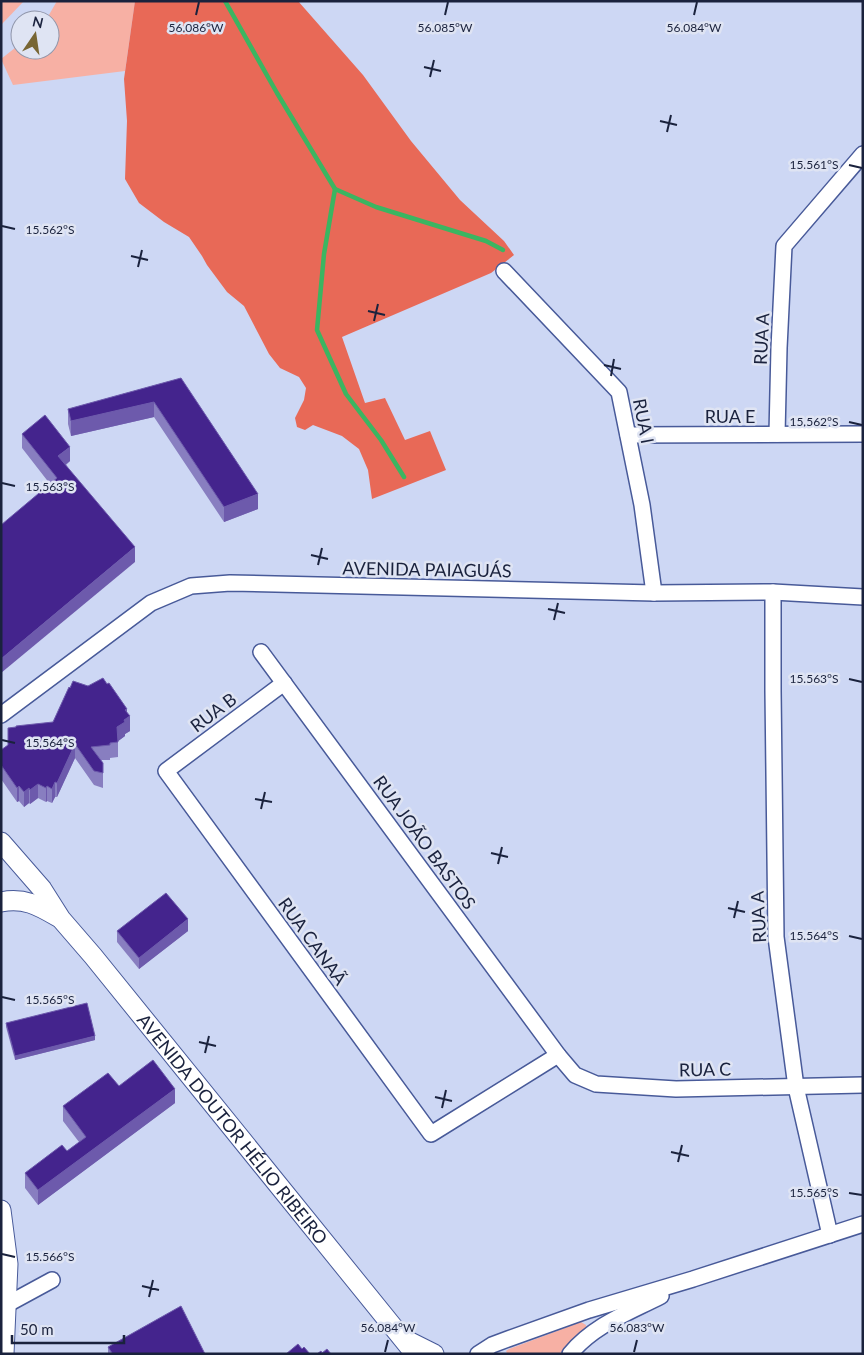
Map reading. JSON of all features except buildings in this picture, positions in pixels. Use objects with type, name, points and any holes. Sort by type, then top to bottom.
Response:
[{"type":"main road","points":[[1,842],[42,889],[61,919]]},
{"type":"main road","points":[[1,902],[20,900],[37,905],[61,919]]},
{"type":"main road","name":"AVENIDA DOUTOR HÉLIO RIBEIRO","points":[[61,919],[410,1347],[434,1354]]},
{"type":"main road","points":[[1,1210],[8,1264],[4,1354]]},
{"type":"street","name":"RUA A","points":[[777,434],[778,348],[784,246],[863,154]]},
{"type":"street","name":"RUA I","points":[[504,271],[619,392],[642,505],[654,593]]},
{"type":"street","name":"RUA E","points":[[628,435],[863,434]]},
{"type":"street","name":"AVENIDA PAIAGUÁS","points":[[1,715],[151,603],[191,586],[230,583],[654,593],[773,592],[863,597]]},
{"type":"street","name":"RUA A","points":[[773,592],[776,937],[796,1087],[830,1235]]},
{"type":"street","name":"RUA JOÃO BASTOS","points":[[260,652],[558,1055]]},
{"type":"street","name":"RUA B","points":[[166,771],[284,683]]},
{"type":"street","name":"RUA CANAÃ","points":[[166,771],[431,1134],[558,1055]]},
{"type":"street","name":"RUA C","points":[[558,1055],[575,1074],[596,1084],[676,1089],[863,1085]]},
{"type":"street","points":[[478,1354],[508,1339],[579,1313],[693,1279],[863,1224]]},
{"type":"street","points":[[570,1354],[591,1333],[612,1320],[693,1279]]},
{"type":"street","points":[[6,1305],[52,1280]]},
{"type":"shaded area","points":[[1,1],[24,1],[15,10],[10,10],[10,16],[1,25]]},
{"type":"shaded area","points":[[57,1],[135,1],[125,71],[13,85],[1,59],[10,52],[10,60],[60,60],[60,10],[52,10]]},
{"type":"shaded area","points":[[135,1],[298,1],[363,75],[411,141],[460,200],[504,241],[514,255],[491,273],[342,337],[365,403],[385,398],[405,440],[430,431],[446,470],[372,499],[368,470],[359,449],[342,436],[313,425],[305,430],[297,427],[295,418],[304,400],[306,388],[299,377],[280,368],[269,354],[244,306],[227,292],[189,237],[164,222],[139,203],[125,179],[127,121],[124,79]]},
{"type":"shaded area","points":[[581,1322],[586,1325],[586,1329],[559,1354],[507,1353],[506,1351],[509,1349]]},
{"type":"waterway","points":[[225,1],[277,93],[335,189],[324,254],[317,330],[346,394],[381,440],[404,477]]},
{"type":"waterway","points":[[335,189],[376,207],[486,241],[503,250]]}]
